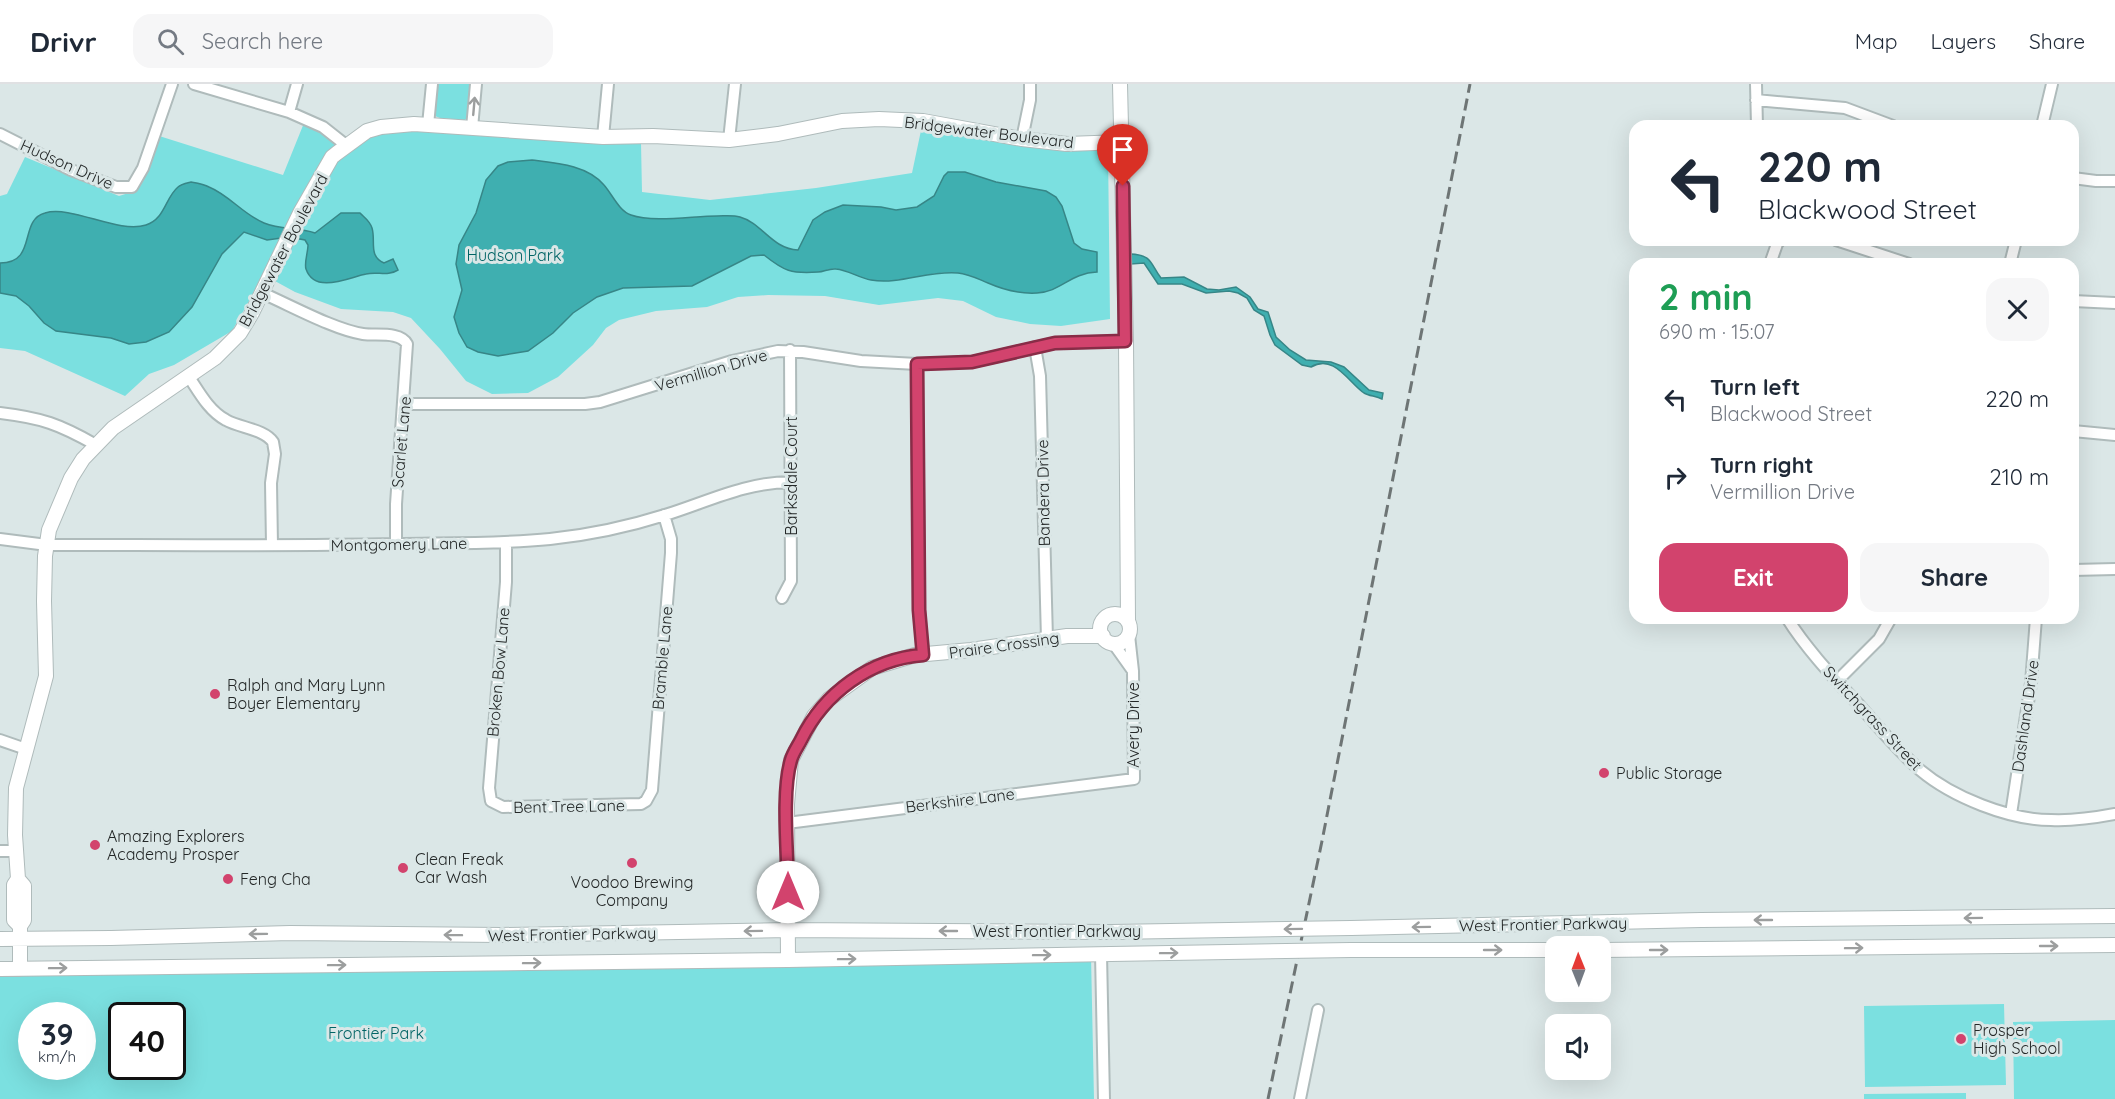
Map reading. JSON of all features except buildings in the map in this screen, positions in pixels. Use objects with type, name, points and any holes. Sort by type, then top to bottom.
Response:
[{"type":"street","name":"Hudson Drive","points":[[0,134],[116,187],[132,187],[143,168],[172,84]]},
{"type":"street","points":[[194,84],[289,112],[323,126],[347,146]]},
{"type":"street","points":[[289,112],[297,84]]},
{"type":"street","points":[[428,125],[432,84]]},
{"type":"street","points":[[472,128],[476,84]]},
{"type":"street","points":[[603,137],[608,84]]},
{"type":"street","points":[[729,140],[735,84]]},
{"type":"street","points":[[1022,139],[1030,100],[1030,84]]},
{"type":"street","points":[[1120,84],[1127,583],[1121,617]]},
{"type":"street","points":[[1756,84],[1757,120]]},
{"type":"street","points":[[2043,120],[2052,84]]},
{"type":"street","points":[[1756,100],[1845,108],[1877,120]]},
{"type":"street","name":"Bridgewater Boulevard","points":[[20,969],[20,932],[14,920],[14,885],[18,879],[16,788],[46,676],[44,601],[49,530],[71,478],[83,459],[96,445],[113,428],[215,358],[240,333],[300,213],[333,157],[347,146],[367,131],[381,127],[428,125],[603,137],[653,136],[729,140],[778,134],[842,121],[879,119],[923,121],[1022,139],[1067,144],[1122,142]]},
{"type":"street","points":[[2079,179],[2115,181]]},
{"type":"street","points":[[1854,246],[1890,258]]},
{"type":"street","name":"Scarlet Lane","points":[[262,293],[345,329],[363,334],[396,336],[405,340],[408,351],[396,504],[396,544]]},
{"type":"street","points":[[2079,301],[2115,303]]},
{"type":"street","name":"Vermillion Drive","points":[[404,404],[585,404],[600,402],[732,361],[766,353],[790,351],[861,361],[917,364],[972,362],[1055,343],[1125,341]]},
{"type":"street","name":"Bandera Drive","points":[[1035,347],[1040,376],[1047,639]]},
{"type":"street","name":"Barksdale Court","points":[[782,598],[791,581],[790,351]]},
{"type":"street","points":[[917,364],[919,610],[923,655]]},
{"type":"street","points":[[189,377],[207,404],[221,416],[265,435],[273,442],[275,454],[271,483],[272,545]]},
{"type":"street","points":[[0,413],[36,417],[65,427],[96,445]]},
{"type":"street","points":[[2079,432],[2115,435]]},
{"type":"street","name":"Montgomery Lane","points":[[0,539],[47,545],[272,545],[506,542],[548,539],[602,531],[664,515],[752,485],[791,482]]},
{"type":"street","name":"Bramble Lane","points":[[646,801],[652,790],[671,553],[669,528],[664,515]]},
{"type":"street","name":"Broken Bow Lane","points":[[492,801],[489,788],[506,582],[506,542]]},
{"type":"street","points":[[2079,570],[2115,570]]},
{"type":"street","points":[[1108,616],[1121,617],[1130,625],[1129,635],[1122,642],[1108,640],[1101,631],[1102,621],[1108,616]]},
{"type":"street","name":"Praire Crossing","points":[[1067,636],[1102,621]]},
{"type":"street","name":"Switchgrass Street","points":[[1792,624],[1837,681],[1896,746],[1921,771],[1966,799],[2011,814],[2049,820],[2084,819],[2115,814]]},
{"type":"street","points":[[1837,681],[1879,639],[1888,624]]},
{"type":"street","name":"Dashland Drive","points":[[2011,814],[2031,683],[2036,624]]},
{"type":"street","name":"Avery Drive","points":[[1129,635],[1133,671],[1134,779]]},
{"type":"street","name":"Praire Crossing","points":[[788,960],[787,823],[791,760],[814,717],[840,690],[872,668],[923,655],[1067,636],[1108,640]]},
{"type":"street","name":"Avery Drive","points":[[1108,640],[1133,671]]},
{"type":"street","points":[[0,740],[26,749]]},
{"type":"street","name":"Berkshire Lane","points":[[787,823],[1134,779]]},
{"type":"street","name":"Bent Tree Lane","points":[[492,801],[503,807],[634,805],[646,801]]},
{"type":"street","points":[[0,852],[16,851]]},
{"type":"street","name":"West Frontier Parkway","points":[[0,939],[20,932],[111,938],[290,933],[501,935],[788,930],[1112,932],[2115,916]]},
{"type":"street","name":"West Frontier Parkway","points":[[1611,950],[2115,945]]},
{"type":"street","name":"West Frontier Parkway","points":[[0,969],[788,960],[1350,950],[1545,950]]},
{"type":"street","points":[[1104,1099],[1106,954]]},
{"type":"street","points":[[1300,1099],[1318,1010]]},
{"type":"green space","points":[[436,84],[472,84],[470,114],[465,120],[435,116]]},
{"type":"green space","name":"Hudson Park","points":[[923,121],[1108,149],[1110,319],[1061,326],[1030,324],[996,317],[963,301],[938,298],[879,305],[825,296],[738,297],[707,307],[656,311],[619,320],[606,328],[593,345],[558,377],[528,393],[492,394],[466,381],[411,318],[393,312],[341,309],[295,292],[264,275],[232,331],[174,365],[149,374],[125,396],[25,351],[0,348],[0,196],[7,194],[25,157],[119,196],[135,191],[144,179],[156,135],[283,175],[304,123],[330,137],[342,149],[374,135],[411,130],[496,137],[641,143],[642,192],[710,200],[816,188],[912,173]]},
{"type":"green space","name":"Frontier Park","points":[[1091,956],[1094,1099],[0,1099],[0,974]]},
{"type":"green space","points":[[2004,1004],[2006,1085],[1865,1087],[1864,1006]]},
{"type":"green space","points":[[2115,1020],[2115,1099],[2014,1099],[2013,1022]]},
{"type":"green space","points":[[1966,1093],[1966,1099],[1864,1099],[1864,1094]]},
{"type":"shaded area","points":[[532,160],[571,166],[589,173],[604,185],[619,206],[631,215],[650,219],[737,216],[748,220],[781,245],[798,250],[813,220],[825,212],[843,205],[896,210],[917,207],[934,196],[948,172],[965,172],[996,182],[1046,191],[1056,197],[1062,206],[1074,243],[1082,249],[1097,252],[1097,272],[1080,276],[1045,292],[1031,293],[1006,290],[958,273],[882,281],[867,279],[836,269],[794,272],[777,265],[764,255],[751,256],[692,286],[623,288],[597,297],[573,313],[553,333],[528,351],[498,356],[478,352],[467,347],[454,317],[462,290],[456,264],[459,245],[476,213],[486,180],[498,166],[508,162]]},
{"type":"shaded area","points":[[191,182],[205,185],[250,215],[277,227],[315,233],[341,213],[360,213],[371,226],[376,256],[384,263],[393,259],[398,270],[325,283],[311,277],[306,269],[308,245],[305,240],[289,237],[267,240],[244,232],[222,254],[192,307],[169,332],[146,342],[129,344],[111,338],[56,331],[44,323],[29,306],[16,296],[0,293],[0,263],[12,261],[19,256],[37,217],[45,213],[56,212],[122,226],[146,225],[157,218],[178,187]]},
{"type":"shaded area","points":[[1131,254],[1147,258],[1161,278],[1184,277],[1207,289],[1219,290],[1236,287],[1250,297],[1258,309],[1268,312],[1276,337],[1290,350],[1306,360],[1331,362],[1344,367],[1369,390],[1383,393],[1382,399],[1364,393],[1334,366],[1302,365],[1275,345],[1264,316],[1254,310],[1247,298],[1229,291],[1206,293],[1182,284],[1158,284],[1144,263],[1131,264]]},
{"type":"railway","points":[[1268,1099],[1322,841],[1470,84]]},
{"type":"place","name":"Ralph and Mary Lynn Boyer Elementary","points":[[215,694]]},
{"type":"place","name":"Public Storage","points":[[1604,773]]},
{"type":"place","name":"Amazing Explorers Academy Prosper","points":[[95,845]]},
{"type":"place","name":"Voodoo Brewing Company","points":[[632,863]]},
{"type":"place","name":"Clean Freak Car Wash","points":[[403,868]]},
{"type":"place","name":"Feng Cha","points":[[228,879]]},
{"type":"place","name":"Prosper High School","points":[[1961,1039]]},
{"type":"route","points":[[788,892],[788,784],[791,760],[805,732],[829,699],[860,675],[872,668],[897,660],[923,655],[919,610],[917,364],[972,362],[1055,343],[1125,341],[1123,186]]}]
